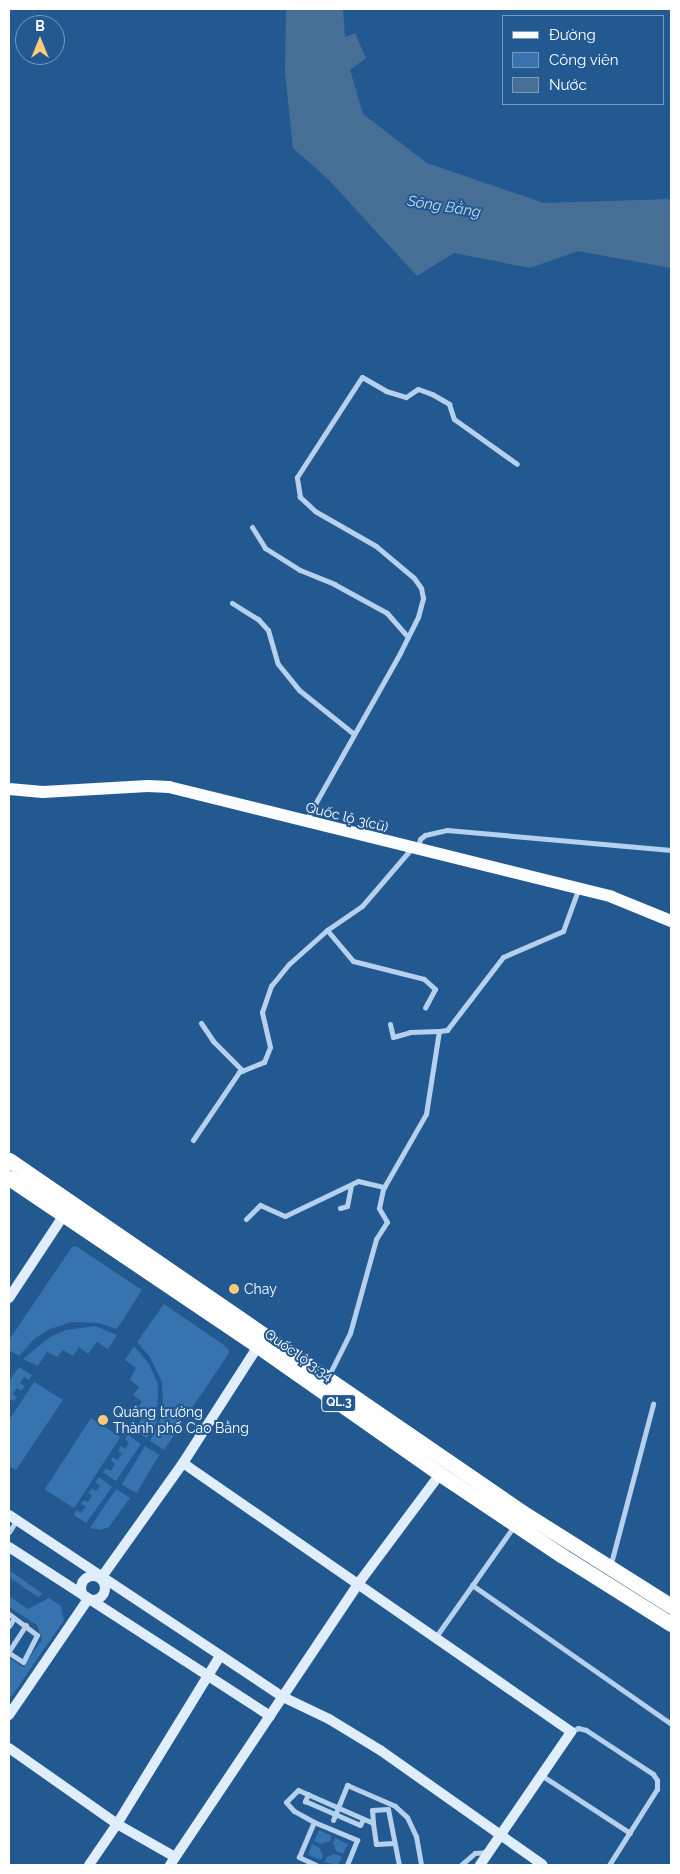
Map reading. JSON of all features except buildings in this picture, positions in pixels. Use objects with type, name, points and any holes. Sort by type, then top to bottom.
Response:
[{"type":"highway","name":"Quốc lộ 3;34","points":[[9,1160],[68,1210]]},
{"type":"highway","name":"Quốc lộ 3;34","points":[[9,1178],[68,1210],[261,1341],[440,1474],[515,1524],[606,1574],[671,1606]]},
{"type":"highway","name":"Quốc lộ 3;34","points":[[261,1341],[327,1378],[462,1470],[522,1512],[671,1624]]},
{"type":"highway","points":[[440,1474],[462,1470]]},
{"type":"main road","name":"Quốc lộ 3(cũ)","points":[[9,789],[43,792],[148,786],[169,787],[414,850],[578,889],[631,904],[671,921]]},
{"type":"street","points":[[304,822],[408,637],[418,617],[423,598],[421,588],[414,578],[376,546],[315,511],[300,497],[297,477],[362,377],[386,391],[406,397],[418,389],[432,394],[449,404],[454,419],[517,464]]},
{"type":"street","points":[[252,527],[265,548],[300,570],[334,584],[387,613],[408,637]]},
{"type":"street","points":[[232,602],[258,619],[268,630],[278,664],[299,690],[354,734]]},
{"type":"street","points":[[193,1140],[239,1072],[264,1062],[270,1047],[262,1012],[270,986],[289,964],[327,930],[362,906],[414,850],[420,839],[426,835],[447,830],[671,850]]},
{"type":"street","points":[[390,1024],[393,1037],[410,1032],[446,1030],[503,957],[563,931],[578,889]]},
{"type":"street","points":[[327,930],[353,961],[424,979],[435,989],[425,1008]]},
{"type":"street","points":[[201,1023],[213,1041],[243,1070]]},
{"type":"street","points":[[327,1378],[350,1332],[376,1238],[387,1222],[379,1208],[384,1187],[426,1114],[439,1031]]},
{"type":"street","points":[[246,1219],[260,1205],[286,1216],[358,1181],[384,1187]]},
{"type":"street","points":[[340,1208],[347,1206],[351,1185]]},
{"type":"street","points":[[9,1298],[68,1210]]},
{"type":"street","points":[[100,1578],[183,1463],[261,1341]]},
{"type":"street","points":[[606,1574],[653,1404]]},
{"type":"street","points":[[183,1463],[571,1732]]},
{"type":"street","points":[[9,1748],[173,1861],[358,1584],[440,1474]]},
{"type":"street","points":[[9,1532],[13,1518],[100,1578],[283,1697],[329,1719],[380,1750],[543,1865]]},
{"type":"street","points":[[435,1638],[515,1524]]},
{"type":"street","points":[[9,1547],[270,1716]]},
{"type":"street","points":[[93,1576],[100,1578],[105,1585],[105,1593],[100,1599],[88,1599],[81,1590],[83,1582],[93,1576]]},
{"type":"street","points":[[472,1586],[671,1724]]},
{"type":"street","points":[[9,1716],[88,1599]]},
{"type":"street","points":[[9,1614],[26,1625],[37,1635],[23,1662],[9,1652],[26,1625]]},
{"type":"street","points":[[9,1626],[14,1618]]},
{"type":"street","points":[[88,1865],[118,1824],[220,1656]]},
{"type":"street","points":[[480,1865],[571,1732],[578,1728],[586,1730],[656,1776],[657,1789],[609,1865]]},
{"type":"street","points":[[542,1776],[630,1833]]},
{"type":"street","points":[[334,1820],[347,1785],[407,1817],[419,1843],[421,1865]]},
{"type":"street","points":[[348,1865],[357,1840],[314,1822],[294,1811],[286,1802],[298,1790],[373,1823]]},
{"type":"street","points":[[308,1794],[304,1803],[336,1814],[358,1827],[363,1819]]},
{"type":"street","points":[[389,1807],[372,1810],[373,1823],[376,1844],[394,1843]]},
{"type":"street","points":[[389,1807],[398,1865]]},
{"type":"street","points":[[314,1822],[299,1857],[316,1865]]},
{"type":"street","points":[[461,1865],[475,1853],[489,1852]]},
{"type":"green space","points":[[76,1246],[142,1290],[117,1329],[98,1323],[72,1322],[50,1329],[34,1339],[19,1356],[9,1350],[9,1340],[72,1247]]},
{"type":"green space","points":[[164,1304],[224,1345],[229,1350],[229,1353],[164,1450],[150,1441],[160,1420],[163,1403],[162,1382],[150,1357],[137,1342]]},
{"type":"green space","points":[[95,1326],[117,1335],[108,1349],[97,1342],[88,1354],[79,1347],[73,1356],[63,1350],[57,1357],[47,1352],[38,1366],[23,1359],[50,1337],[66,1330]]},
{"type":"green space","points":[[134,1346],[149,1364],[158,1384],[157,1422],[147,1438],[134,1431],[144,1415],[136,1410],[142,1402],[133,1395],[139,1387],[130,1380],[136,1368],[125,1360]]},
{"type":"green space","points":[[19,1367],[32,1375],[29,1380],[24,1377],[20,1383],[25,1386],[21,1391],[17,1388],[13,1394],[17,1397],[14,1401],[9,1399],[9,1381]]},
{"type":"green space","points":[[34,1382],[63,1400],[16,1470],[9,1466],[9,1420]]},
{"type":"green space","points":[[91,1418],[120,1437],[74,1508],[45,1489]]},
{"type":"green space","points":[[128,1435],[141,1444],[116,1481],[103,1472],[106,1468],[111,1471],[115,1464],[111,1461],[113,1457],[117,1460],[122,1454],[118,1451],[121,1446],[125,1449],[129,1443],[125,1439]]},
{"type":"green space","points":[[145,1446],[160,1455],[136,1493],[122,1485]]},
{"type":"green space","points":[[99,1477],[112,1487],[86,1523],[74,1515],[76,1510],[81,1513],[86,1506],[81,1504],[84,1500],[88,1502],[92,1496],[88,1493],[92,1488],[96,1491],[100,1486],[95,1482]]},
{"type":"green space","points":[[116,1489],[130,1498],[109,1527],[100,1530],[90,1528]]},
{"type":"green space","points":[[9,1570],[43,1594],[38,1597],[9,1577]]},
{"type":"green space","points":[[9,1596],[28,1609],[49,1598],[61,1606],[64,1620],[9,1700],[9,1658],[23,1667],[42,1640],[37,1625],[9,1607]]},
{"type":"green space","points":[[319,1830],[332,1836],[330,1841],[321,1844],[314,1841]]},
{"type":"green space","points":[[335,1838],[348,1844],[343,1854],[336,1851],[333,1843]]},
{"type":"green space","points":[[312,1844],[319,1847],[323,1856],[321,1860],[308,1855]]},
{"type":"green space","points":[[334,1854],[342,1857],[338,1865],[324,1862],[327,1857]]},
{"type":"water","name":"Sông Bằng","points":[[286,9],[343,9],[345,37],[355,33],[366,58],[350,70],[363,114],[427,163],[544,203],[671,199],[671,268],[578,251],[530,268],[454,253],[417,276],[327,178],[293,148],[285,72]]},
{"type":"place","name":"Chay","points":[[234,1289]]},
{"type":"place","name":"Quảng trường Thành phố Cao Bằng","points":[[103,1420]]}]
